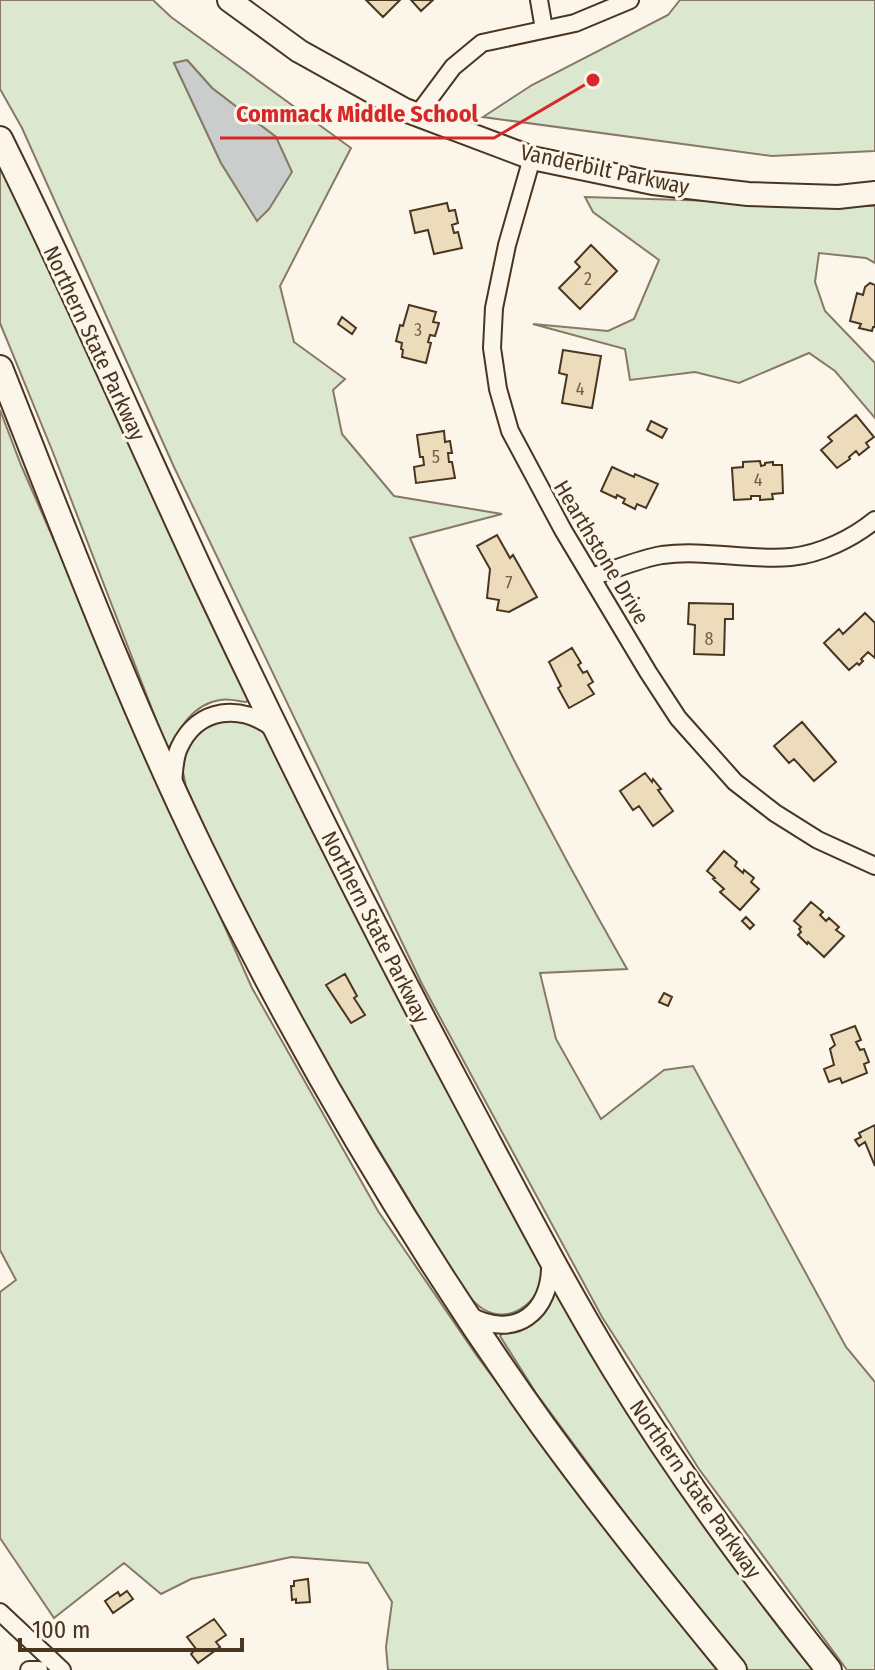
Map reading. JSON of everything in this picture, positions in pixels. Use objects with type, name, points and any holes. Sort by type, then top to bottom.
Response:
[{"type":"highway","name":"Northern State Parkway","points":[[0,139],[206,584],[279,733],[399,975],[550,1258],[617,1373],[676,1464],[754,1574],[829,1670]]},
{"type":"highway","points":[[0,368],[112,648],[173,788],[248,943],[324,1084],[464,1312],[543,1425],[614,1521],[734,1670]]},
{"type":"main road","name":"Vanderbilt Parkway","points":[[229,0],[299,51],[405,110],[532,158],[653,183],[748,194],[838,197],[875,193]]},
{"type":"street","points":[[539,0],[544,29]]},
{"type":"street","points":[[418,114],[453,67],[482,43],[575,23],[630,0]]},
{"type":"street","name":"Hearthstone Drive","points":[[532,158],[507,245],[494,308],[492,348],[498,389],[510,431],[536,483],[591,577],[678,718],[735,782],[775,813],[818,840],[875,866]]},
{"type":"street","points":[[591,577],[660,556],[708,552],[794,557],[829,547],[875,520]]},
{"type":"street","points":[[173,788],[182,742],[196,726],[213,715],[245,713],[279,733]]},
{"type":"street","points":[[464,1312],[497,1325],[515,1323],[532,1314],[546,1291],[550,1258]]},
{"type":"street","points":[[0,1612],[62,1670]]},
{"type":"street","points":[[29,1670],[39,1670]]},
{"type":"green space","points":[[0,0],[153,0],[171,17],[351,148],[280,286],[294,342],[345,379],[333,390],[342,434],[394,496],[502,514],[410,538],[512,756],[627,969],[540,973],[556,1039],[601,1119],[664,1070],[693,1066],[846,1347],[875,1382],[875,1670],[847,1670],[699,1469],[602,1317],[422,984],[174,467],[22,128],[0,89]],"holes":[[[187,60],[212,88],[276,137],[257,220],[221,163],[174,63]]]},
{"type":"green space","points":[[680,0],[875,0],[875,151],[772,156],[483,117],[532,85],[668,15]]},
{"type":"green space","points":[[0,158],[249,699],[246,702],[223,699],[194,712],[177,735],[171,753],[0,323]]},
{"type":"green space","points":[[585,197],[875,206],[875,263],[866,258],[819,253],[815,282],[825,311],[875,363],[875,418],[835,371],[809,353],[739,383],[695,372],[630,380],[625,349],[533,324],[608,331],[634,319],[659,260],[593,212]]},
{"type":"green space","points":[[0,410],[21,465],[252,988],[378,1211],[477,1356],[602,1524],[717,1670],[388,1670],[386,1647],[392,1602],[368,1563],[291,1557],[191,1579],[161,1594],[124,1563],[54,1618],[0,1538],[0,1292],[16,1280],[0,1250]]},
{"type":"green space","points":[[231,717],[249,721],[268,735],[544,1266],[543,1277],[533,1298],[516,1311],[495,1314],[483,1309],[461,1286],[302,1023],[206,832],[186,787],[182,767],[186,744],[208,723]]},
{"type":"green space","points":[[558,1289],[819,1670],[748,1670],[679,1587],[536,1393],[500,1336]]},
{"type":"shaded area","points":[[187,60],[212,88],[276,137],[292,172],[269,209],[257,221],[221,163],[174,63]]},
{"type":"building","points":[[366,0],[400,0],[383,17]]},
{"type":"building","points":[[411,0],[433,0],[421,11]]},
{"type":"building","points":[[447,203],[449,211],[455,210],[458,223],[452,225],[454,233],[458,232],[462,248],[434,254],[428,230],[415,233],[410,211]]},
{"type":"building","points":[[591,245],[617,271],[580,309],[559,288],[580,267],[575,262]]},
{"type":"building","points":[[870,283],[875,285],[875,327],[872,331],[859,328],[861,324],[850,321],[857,293],[863,295]]},
{"type":"building","points":[[409,305],[436,312],[433,322],[439,323],[435,336],[430,335],[426,363],[402,357],[402,343],[396,341]]},
{"type":"building","points":[[342,317],[356,328],[352,334],[338,324]]},
{"type":"building","points":[[563,350],[601,356],[592,408],[562,403],[567,375],[559,373]]},
{"type":"building","points":[[856,415],[874,437],[866,443],[869,447],[859,455],[856,451],[837,468],[821,450],[832,441],[828,437]]},
{"type":"building","points":[[651,421],[667,429],[662,438],[647,430]]},
{"type":"building","points":[[444,431],[445,442],[450,441],[452,453],[448,453],[449,462],[452,462],[455,478],[416,483],[414,467],[424,465],[417,435]]},
{"type":"building","points":[[760,461],[761,466],[773,462],[773,465],[782,465],[783,493],[772,494],[773,499],[760,500],[760,496],[751,496],[751,499],[734,500],[732,468],[743,467],[743,462]]},
{"type":"building","points":[[612,467],[658,484],[646,508],[637,504],[635,509],[623,503],[625,499],[601,491]]},
{"type":"building","points":[[497,535],[510,558],[513,555],[537,597],[509,612],[497,610],[499,600],[487,598],[490,569],[477,546]]},
{"type":"building","points":[[689,603],[733,604],[733,619],[725,619],[724,655],[694,654],[695,625],[688,624]]},
{"type":"building","points":[[865,613],[875,623],[875,658],[868,652],[859,665],[857,663],[849,670],[824,643],[839,629],[843,634]]},
{"type":"building","points":[[572,648],[581,663],[578,665],[583,673],[587,671],[593,682],[588,685],[594,694],[569,708],[549,662]]},
{"type":"building","points":[[802,722],[836,762],[814,781],[794,759],[789,763],[774,746]]},
{"type":"building","points":[[645,773],[661,789],[658,790],[673,811],[653,826],[639,806],[633,810],[620,791]]},
{"type":"building","points":[[724,851],[737,862],[735,866],[754,878],[751,882],[759,889],[740,910],[720,892],[724,889],[707,871]]},
{"type":"building","points":[[811,902],[823,912],[820,915],[826,921],[829,918],[839,927],[836,930],[844,936],[824,957],[798,935],[801,927],[794,921]]},
{"type":"building","points":[[746,917],[754,925],[750,929],[742,921]]},
{"type":"building","points":[[345,974],[357,996],[354,998],[365,1015],[351,1023],[326,985]]},
{"type":"building","points":[[664,993],[672,997],[668,1006],[659,1002]]},
{"type":"building","points":[[855,1026],[861,1040],[856,1042],[860,1050],[864,1049],[869,1062],[864,1064],[867,1073],[842,1083],[840,1078],[829,1082],[824,1069],[834,1065],[830,1049],[835,1045],[831,1035]]},
{"type":"building","points":[[875,1125],[875,1166],[865,1142],[859,1146],[855,1140],[861,1137],[859,1133]]},
{"type":"building","points":[[308,1579],[310,1602],[296,1603],[296,1599],[292,1600],[291,1586],[294,1586],[294,1581]]},
{"type":"building","points":[[127,1591],[133,1599],[113,1613],[105,1601],[118,1592],[120,1596]]},
{"type":"building","points":[[214,1619],[226,1635],[216,1642],[220,1647],[198,1663],[191,1654],[196,1649],[187,1637]]},
{"type":"place","name":"Commack Middle School","points":[[593,80]]}]
